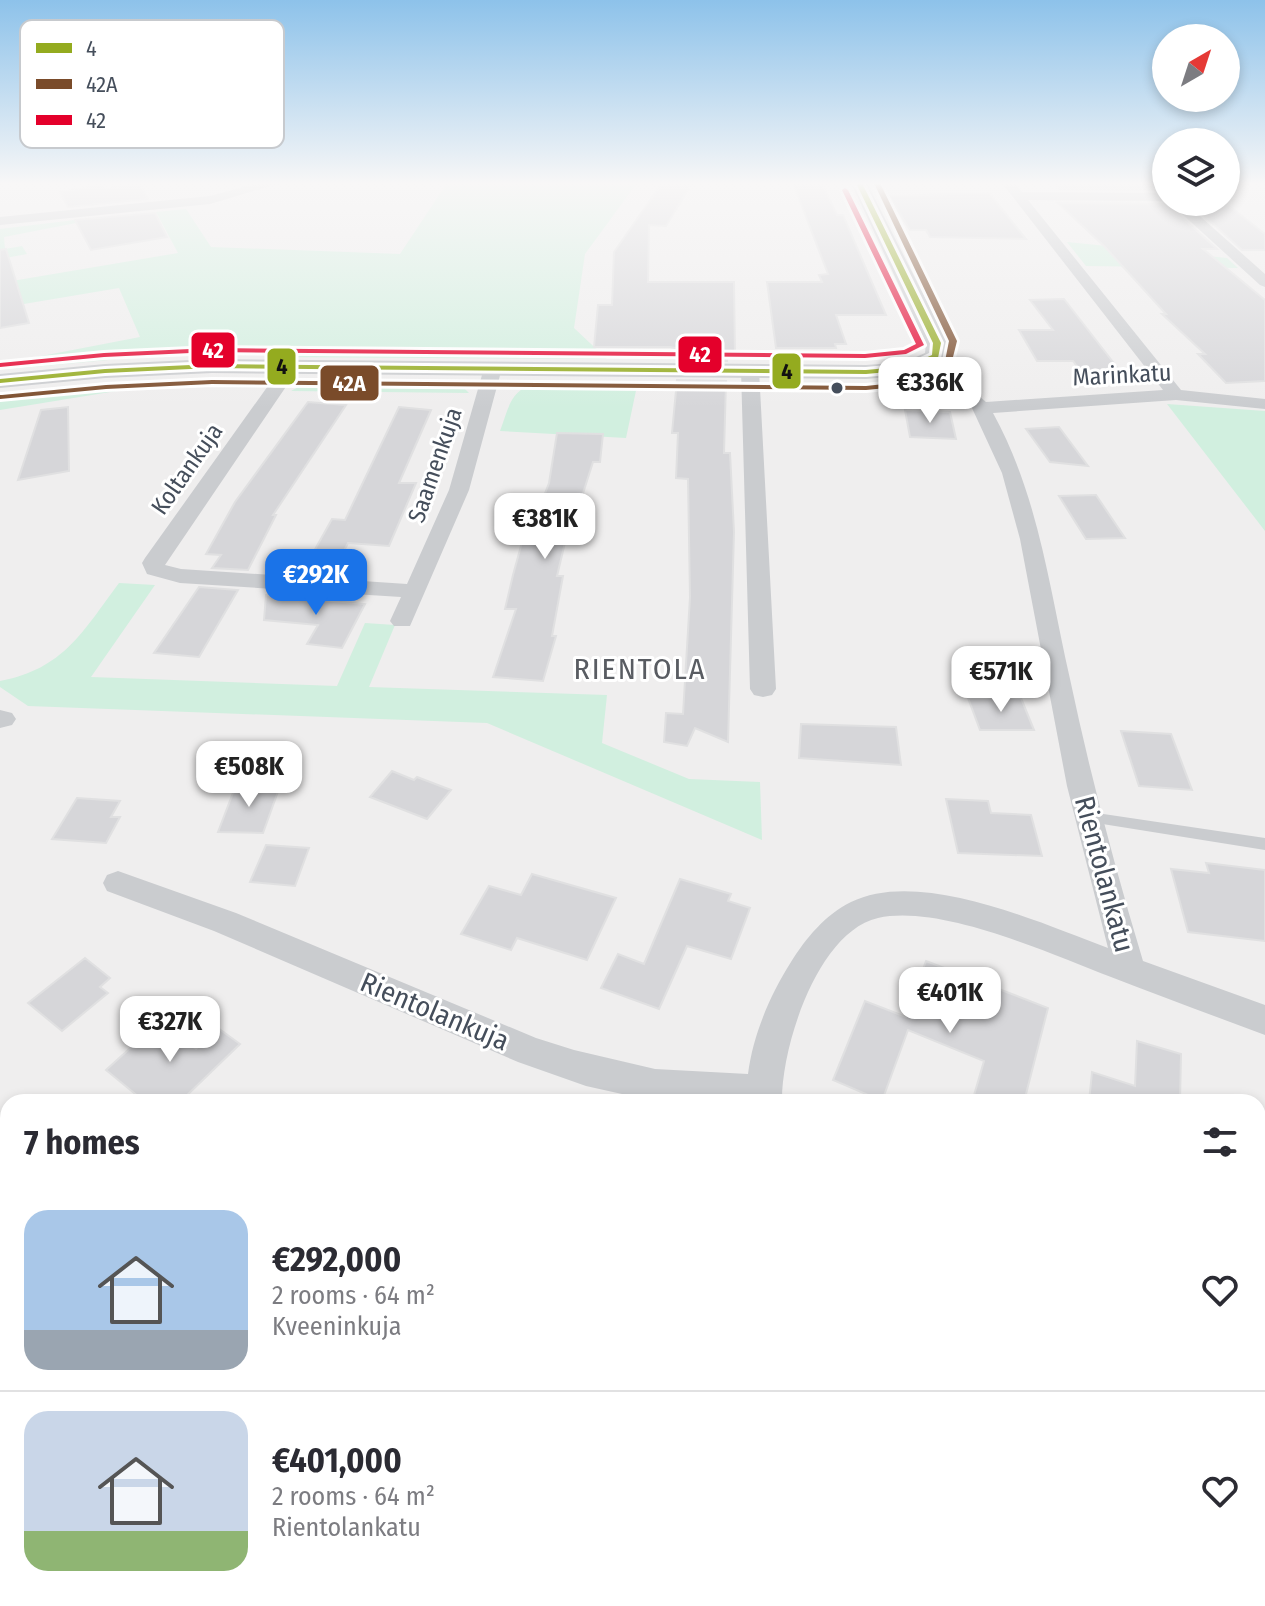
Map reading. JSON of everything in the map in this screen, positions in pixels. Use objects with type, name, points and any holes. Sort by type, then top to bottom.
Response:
[{"type":"street","points":[[0,381],[144,368],[291,366],[900,370],[929,362],[938,349],[935,335],[896,258]]},
{"type":"street","points":[[1068,258],[1176,395]]},
{"type":"street","points":[[1238,258],[1265,282]]},
{"type":"street","name":"Rientolankatu","points":[[929,362],[981,408],[1014,475],[1035,553],[1056,675],[1099,865],[1130,970]]},
{"type":"street","name":"Koltankuja","points":[[291,366],[153,563],[155,569],[180,576],[414,591]]},
{"type":"street","name":"Saamenkuja","points":[[402,621],[459,490],[493,368]]},
{"type":"street","points":[[750,370],[763,689]]},
{"type":"street","name":"Marinkatu","points":[[981,408],[1176,395],[1265,404]]},
{"type":"street","name":"Rientolankuja","points":[[118,883],[225,922],[515,1045],[578,1067],[621,1080],[734,1094]]},
{"type":"street","name":"Rientolankatu","points":[[765,1094],[776,1031],[798,980],[830,936],[849,917],[873,905],[899,903],[957,913],[1033,935],[1130,970]]},
{"type":"street","points":[[1130,970],[1265,1020]]},
{"type":"lane","points":[[1090,817],[1265,844]]},
{"type":"green space","points":[[149,258],[584,258],[574,328],[607,359],[173,354],[0,370],[0,364],[140,337],[119,288],[0,308],[0,283]]},
{"type":"green space","points":[[1080,258],[1226,258],[1238,268],[1086,266]]},
{"type":"green space","points":[[314,383],[452,385],[463,387],[469,393],[291,391]]},
{"type":"green space","points":[[159,384],[0,410],[0,399],[4,398]]},
{"type":"green space","points":[[535,385],[637,386],[626,438],[500,431],[515,396]]},
{"type":"green space","points":[[1167,404],[1265,411],[1265,531]]},
{"type":"green space","points":[[119,583],[155,585],[91,677],[337,686],[365,623],[395,625],[369,687],[607,695],[602,743],[689,779],[760,782],[762,840],[487,723],[28,706],[0,687],[0,681],[41,667],[70,646]]},
{"type":"building","points":[[0,258],[9,258],[29,323],[0,328]]},
{"type":"building","points":[[614,258],[648,258],[648,282],[734,282],[735,356],[727,355],[727,361],[679,360],[680,349],[670,347],[594,347],[598,305],[612,305]]},
{"type":"building","points":[[822,258],[861,258],[886,315],[836,315],[846,344],[835,344],[836,348],[776,348],[767,282],[822,282],[819,275],[828,274]]},
{"type":"building","points":[[1115,258],[1214,258],[1265,300],[1265,381],[1226,383],[1198,354],[1205,354],[1162,314],[1166,314]]},
{"type":"building","points":[[1064,299],[1120,371],[1081,372],[1073,361],[1037,361],[1019,330],[1053,330],[1030,300]]},
{"type":"building","points":[[677,380],[726,381],[724,453],[730,453],[734,532],[728,742],[695,728],[687,746],[664,742],[666,713],[683,714],[690,597],[688,479],[676,478],[678,433],[672,433]]},
{"type":"building","points":[[308,402],[346,405],[273,515],[276,515],[248,570],[212,568],[221,555],[206,554],[235,502]]},
{"type":"building","points":[[68,407],[69,471],[18,480],[41,410]]},
{"type":"building","points":[[399,407],[431,410],[399,483],[416,483],[389,546],[348,543],[343,553],[314,551],[332,519],[345,520]]},
{"type":"building","points":[[905,410],[950,412],[956,439],[910,437]]},
{"type":"building","points":[[1059,427],[1088,466],[1050,462],[1026,429]]},
{"type":"building","points":[[557,433],[603,434],[600,462],[593,462],[578,509],[573,509],[557,576],[563,576],[552,636],[556,636],[543,681],[493,677],[516,609],[505,609],[513,575],[527,524],[533,524],[549,483]]},
{"type":"building","points":[[1096,495],[1125,538],[1086,539],[1059,496]]},
{"type":"building","points":[[199,587],[238,590],[199,657],[154,653]]},
{"type":"building","points":[[266,595],[365,604],[342,648],[307,644],[318,625],[264,620]]},
{"type":"building","points":[[968,698],[1021,698],[1034,730],[980,730]]},
{"type":"building","points":[[801,724],[896,727],[901,765],[799,758]]},
{"type":"building","points":[[1121,731],[1171,734],[1192,790],[1139,786]]},
{"type":"building","points":[[392,771],[451,790],[427,819],[370,797]]},
{"type":"building","points":[[236,785],[280,786],[263,833],[218,832]]},
{"type":"building","points":[[77,798],[120,801],[111,817],[120,817],[106,843],[52,839]]},
{"type":"building","points":[[946,799],[988,801],[991,813],[1031,815],[1042,856],[958,853]]},
{"type":"building","points":[[266,845],[309,848],[295,886],[250,882]]},
{"type":"building","points":[[1206,863],[1265,870],[1265,941],[1188,932],[1171,869],[1209,873]]},
{"type":"building","points":[[532,874],[616,898],[587,960],[517,938],[511,950],[461,934],[489,886],[521,895]]},
{"type":"building","points":[[680,879],[731,894],[728,901],[750,908],[731,959],[687,946],[659,1009],[601,988],[618,954],[644,964]]},
{"type":"building","points":[[85,958],[110,978],[100,987],[108,993],[62,1031],[28,1003]]},
{"type":"building","points":[[926,961],[1048,1008],[1026,1094],[974,1094],[984,1061],[908,1030],[885,1094],[866,1094],[833,1080],[865,1001],[906,1017]]},
{"type":"building","points":[[160,1021],[196,1049],[218,1028],[240,1044],[188,1094],[135,1094],[106,1070]]},
{"type":"building","points":[[1137,1041],[1181,1054],[1180,1094],[1090,1094],[1092,1072],[1135,1086]]},
{"type":"transit line","name":"42","points":[[0,365],[104,355],[212,350],[865,356],[906,352],[920,345],[878,258]]},
{"type":"transit line","name":"4","points":[[0,381],[105,371],[212,366],[866,372],[910,368],[935,356],[937,343],[896,258]]},
{"type":"transit line","name":"42A","points":[[2,397],[106,387],[212,382],[866,388],[914,383],[947,367],[953,341],[913,258]]},
{"type":"district","name":"RIENTOLA","points":[[640,669]]}]
